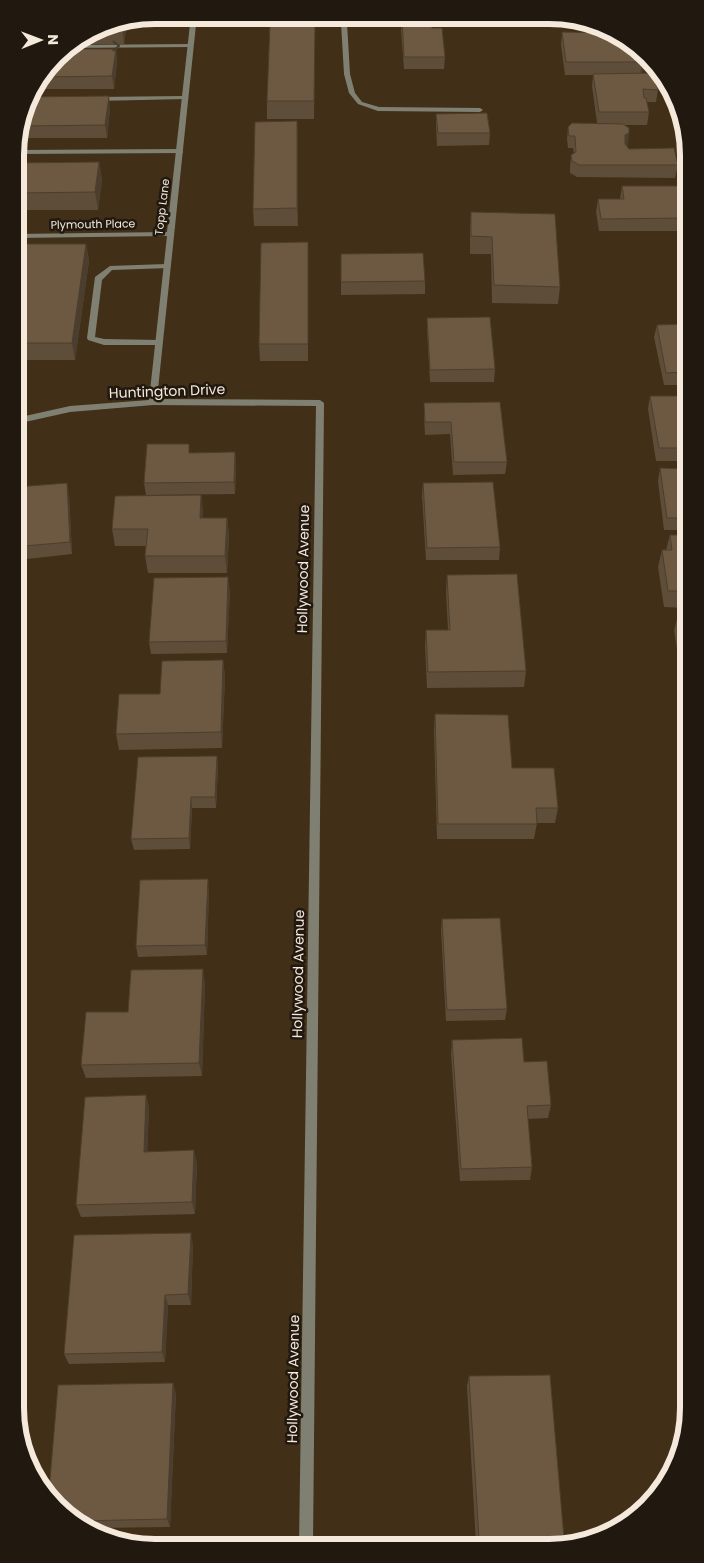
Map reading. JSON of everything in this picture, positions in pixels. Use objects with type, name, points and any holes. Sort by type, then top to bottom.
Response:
[{"type":"street","name":"Topp Lane","points":[[153,402],[193,24]]},
{"type":"street","points":[[344,24],[347,74],[352,93],[360,103],[378,109],[480,110]]},
{"type":"street","points":[[81,47],[191,46]]},
{"type":"street","points":[[86,100],[184,98]]},
{"type":"street","points":[[24,152],[180,151]]},
{"type":"street","name":"Plymouth Place","points":[[24,236],[170,234]]},
{"type":"street","points":[[158,343],[104,342],[91,338],[98,279],[110,268],[166,266]]},
{"type":"street","name":"Huntington Drive","points":[[24,419],[70,408],[153,402],[320,403]]},
{"type":"street","name":"Hollywood Avenue","points":[[306,1539],[320,403]]},
{"type":"building","points":[[270,24],[315,24],[314,101],[267,101]]},
{"type":"building","points":[[402,24],[432,24],[432,28],[442,28],[445,57],[404,57]]},
{"type":"building","points":[[562,32],[596,33],[607,37],[642,62],[566,62]]},
{"type":"building","points":[[78,49],[116,49],[112,76],[50,77],[59,65],[65,65],[65,59]]},
{"type":"building","points":[[652,73],[656,79],[658,90],[643,89],[649,112],[599,112],[593,74]]},
{"type":"building","points":[[109,96],[105,125],[27,126],[37,97]]},
{"type":"building","points":[[487,113],[490,133],[438,133],[436,114]]},
{"type":"building","points":[[297,121],[297,208],[253,209],[255,122]]},
{"type":"building","points":[[572,123],[623,124],[629,128],[629,133],[625,135],[625,144],[629,149],[674,148],[678,165],[579,165],[572,161],[571,155],[576,152],[575,136],[569,136],[568,127]]},
{"type":"building","points":[[99,162],[95,192],[24,193],[24,163]]},
{"type":"building","points":[[622,186],[680,186],[680,218],[601,219],[598,199],[624,199]]},
{"type":"building","points":[[471,212],[555,214],[560,287],[494,285],[492,237],[471,236]]},
{"type":"building","points":[[308,242],[308,344],[259,344],[261,243]]},
{"type":"building","points":[[24,244],[86,244],[72,343],[24,343]]},
{"type":"building","points":[[423,253],[425,281],[341,282],[341,254]]},
{"type":"building","points":[[490,317],[495,369],[430,370],[427,318]]},
{"type":"building","points":[[680,324],[680,372],[666,373],[657,325]]},
{"type":"building","points":[[650,396],[680,396],[680,448],[659,448]]},
{"type":"building","points":[[500,402],[507,462],[454,462],[451,422],[425,422],[424,403]]},
{"type":"building","points":[[147,444],[189,444],[189,453],[235,452],[234,482],[144,483]]},
{"type":"building","points":[[660,468],[680,469],[680,518],[667,518]]},
{"type":"building","points":[[493,482],[500,547],[427,548],[423,483]]},
{"type":"building","points":[[67,483],[70,542],[24,546],[24,486]]},
{"type":"building","points":[[201,495],[200,518],[227,518],[225,556],[145,556],[148,529],[112,529],[115,496]]},
{"type":"building","points":[[670,535],[680,535],[680,591],[668,591],[662,550],[672,550]]},
{"type":"building","points":[[517,574],[526,671],[428,672],[426,630],[450,630],[447,575]]},
{"type":"building","points":[[228,577],[226,641],[149,642],[154,578]]},
{"type":"building","points":[[677,619],[680,619],[680,637]]},
{"type":"building","points":[[223,660],[221,732],[116,734],[119,694],[160,694],[162,661]]},
{"type":"building","points":[[435,714],[508,715],[512,768],[554,768],[558,808],[536,808],[537,824],[438,824]]},
{"type":"building","points":[[217,756],[215,797],[191,797],[189,838],[131,839],[138,757]]},
{"type":"building","points":[[208,879],[205,945],[136,946],[140,880]]},
{"type":"building","points":[[500,918],[507,1009],[447,1010],[442,919]]},
{"type":"building","points":[[203,969],[199,1063],[81,1065],[86,1012],[128,1012],[131,970]]},
{"type":"building","points":[[522,1038],[524,1062],[547,1061],[551,1105],[527,1106],[532,1167],[461,1169],[452,1040]]},
{"type":"building","points":[[146,1095],[144,1152],[194,1150],[192,1202],[76,1205],[85,1097]]},
{"type":"building","points":[[191,1233],[188,1294],[165,1295],[162,1352],[64,1354],[74,1235]]},
{"type":"building","points":[[550,1375],[564,1538],[479,1539],[469,1376]]},
{"type":"building","points":[[173,1383],[167,1519],[88,1521],[68,1507],[56,1495],[49,1486],[58,1385]]}]
